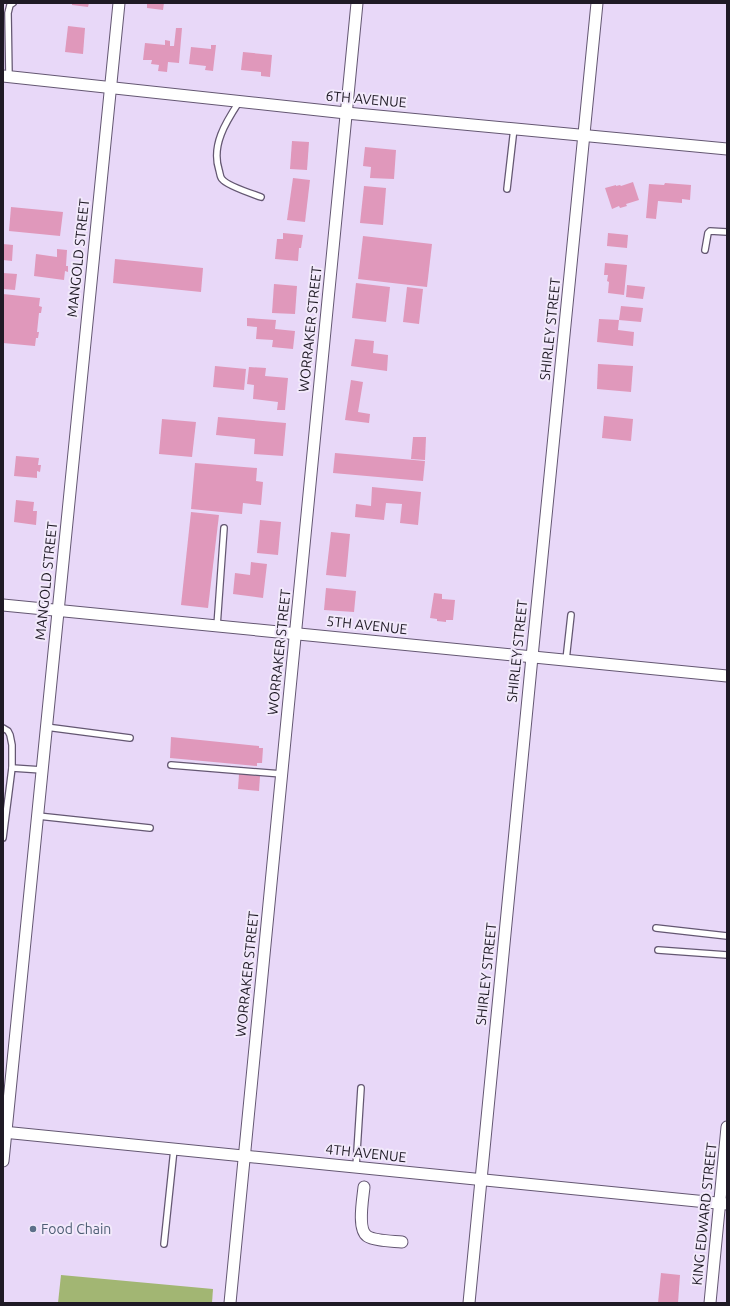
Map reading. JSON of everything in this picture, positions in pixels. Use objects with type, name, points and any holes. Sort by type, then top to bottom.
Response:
[{"type":"street","name":"MANGOLD STREET","points":[[3,1161],[4,1132],[38,816],[119,3]]},
{"type":"street","name":"WORRAKER STREET","points":[[230,1303],[357,3]]},
{"type":"street","name":"SHIRLEY STREET","points":[[469,1303],[597,3]]},
{"type":"street","name":"6TH AVENUE","points":[[6,76],[346,112],[727,149]]},
{"type":"street","name":"5TH AVENUE","points":[[3,605],[727,676]]},
{"type":"street","name":"KING EDWARD STREET","points":[[710,1303],[723,1204],[727,1127]]},
{"type":"street","name":"4TH AVENUE","points":[[4,1132],[723,1204]]},
{"type":"street","points":[[364,1187],[362,1222],[363,1230],[367,1236],[372,1239],[402,1242]]},
{"type":"lane","points":[[6,76],[8,13],[10,5],[13,3]]},
{"type":"lane","points":[[239,101],[225,124],[218,142],[217,164],[222,179],[233,186],[261,197]]},
{"type":"lane","points":[[507,189],[514,128]]},
{"type":"lane","points":[[706,250],[708,233],[710,231],[727,232]]},
{"type":"lane","points":[[217,626],[224,528]]},
{"type":"lane","points":[[566,660],[571,615]]},
{"type":"lane","points":[[46,727],[130,738]]},
{"type":"lane","points":[[3,728],[8,731],[12,740],[12,768],[8,809],[4,824],[3,838]]},
{"type":"lane","points":[[171,765],[282,774]]},
{"type":"lane","points":[[12,768],[42,770]]},
{"type":"lane","points":[[38,816],[150,828]]},
{"type":"lane","points":[[656,928],[727,936]]},
{"type":"lane","points":[[658,950],[727,955]]},
{"type":"lane","points":[[356,1167],[361,1088]]},
{"type":"lane","points":[[164,1244],[174,1149]]},
{"type":"green space","points":[[61,1275],[213,1289],[212,1303],[58,1303]]},
{"type":"building","points":[[72,3],[89,3],[88,7],[72,5]]},
{"type":"building","points":[[147,3],[164,3],[163,10],[147,8]]},
{"type":"building","points":[[68,26],[85,28],[83,54],[65,52]]},
{"type":"building","points":[[176,28],[182,28],[179,63],[168,62],[167,72],[158,71],[159,65],[151,64],[152,60],[143,60],[145,43],[165,45],[165,40],[170,41],[170,46],[174,46]]},
{"type":"building","points":[[211,45],[216,45],[213,71],[205,70],[206,66],[189,64],[191,47],[211,49]]},
{"type":"building","points":[[243,52],[272,55],[270,77],[261,76],[261,72],[241,70]]},
{"type":"building","points":[[292,141],[309,142],[307,170],[290,169]]},
{"type":"building","points":[[365,147],[396,150],[394,179],[370,178],[371,167],[363,166]]},
{"type":"building","points":[[293,178],[310,180],[305,222],[287,220]]},
{"type":"building","points":[[633,182],[639,200],[626,204],[627,206],[620,208],[619,206],[612,209],[605,188],[616,185],[621,186]]},
{"type":"building","points":[[665,183],[691,185],[690,200],[682,199],[682,203],[658,201],[656,219],[646,218],[649,184],[664,185]]},
{"type":"building","points":[[364,186],[386,188],[383,225],[360,223]]},
{"type":"building","points":[[11,207],[63,212],[60,236],[9,231]]},
{"type":"building","points":[[283,233],[303,235],[301,248],[299,248],[298,261],[275,259],[277,239],[283,239]]},
{"type":"building","points":[[608,233],[628,235],[627,248],[607,246]]},
{"type":"building","points":[[363,236],[432,244],[427,287],[358,279]]},
{"type":"building","points":[[3,244],[13,245],[12,261],[3,260]]},
{"type":"building","points":[[57,249],[67,250],[66,266],[68,266],[68,272],[65,271],[64,280],[34,276],[36,254],[57,257]]},
{"type":"building","points":[[115,259],[203,268],[201,292],[113,283]]},
{"type":"building","points":[[605,263],[627,265],[624,295],[608,293],[608,275],[604,275]]},
{"type":"building","points":[[3,273],[17,274],[15,290],[3,289]]},
{"type":"building","points":[[356,283],[390,287],[386,322],[352,318]]},
{"type":"building","points":[[274,284],[297,286],[295,314],[272,313]]},
{"type":"building","points":[[627,285],[645,287],[643,299],[626,297]]},
{"type":"building","points":[[407,287],[423,289],[419,324],[403,322]]},
{"type":"building","points":[[3,294],[40,298],[39,306],[42,307],[41,313],[39,313],[37,332],[39,332],[38,338],[36,338],[35,346],[3,343]]},
{"type":"building","points":[[621,306],[643,308],[641,322],[619,320]]},
{"type":"building","points":[[247,318],[276,320],[275,329],[295,331],[293,349],[272,347],[273,340],[256,339],[257,327],[247,326]]},
{"type":"building","points":[[599,319],[619,320],[618,330],[634,332],[633,346],[597,342]]},
{"type":"building","points":[[355,339],[374,341],[373,353],[388,355],[387,371],[351,366]]},
{"type":"building","points":[[598,364],[633,366],[631,392],[597,389]]},
{"type":"building","points":[[215,366],[246,369],[244,390],[213,387]]},
{"type":"building","points":[[249,367],[266,368],[265,376],[288,378],[285,410],[277,410],[278,402],[253,399],[254,385],[247,384]]},
{"type":"building","points":[[351,380],[363,382],[358,412],[370,414],[369,423],[345,420]]},
{"type":"building","points":[[604,416],[633,419],[631,441],[602,438]]},
{"type":"building","points":[[218,417],[286,423],[283,456],[254,454],[255,439],[216,435]]},
{"type":"building","points":[[162,419],[196,422],[192,457],[159,454]]},
{"type":"building","points":[[413,437],[426,437],[425,460],[411,459]]},
{"type":"building","points":[[335,453],[425,461],[423,481],[333,473]]},
{"type":"building","points":[[16,456],[39,458],[38,465],[41,465],[40,472],[37,471],[37,478],[14,476]]},
{"type":"building","points":[[195,463],[257,468],[256,481],[263,482],[261,505],[243,503],[242,514],[191,509]]},
{"type":"building","points":[[372,487],[421,492],[418,525],[400,523],[402,504],[386,503],[384,520],[355,517],[356,504],[371,506]]},
{"type":"building","points":[[16,500],[34,502],[33,511],[37,511],[36,525],[14,522]]},
{"type":"building","points":[[191,512],[219,515],[208,608],[181,605]]},
{"type":"building","points":[[260,520],[281,522],[278,555],[257,553]]},
{"type":"building","points":[[331,532],[350,534],[346,577],[326,575]]},
{"type":"building","points":[[251,562],[267,564],[263,598],[233,594],[235,573],[250,575]]},
{"type":"building","points":[[326,588],[356,591],[354,612],[324,610]]},
{"type":"building","points":[[434,593],[442,594],[442,599],[455,600],[453,620],[446,620],[446,622],[437,621],[437,619],[430,618]]},
{"type":"building","points":[[171,737],[259,746],[259,748],[263,748],[262,763],[257,763],[257,766],[170,758]]},
{"type":"building","points":[[239,774],[260,776],[259,791],[238,789]]},
{"type":"building","points":[[661,1273],[680,1275],[678,1303],[658,1303]]},
{"type":"place","name":"Food Chain","points":[[33,1229]]}]
